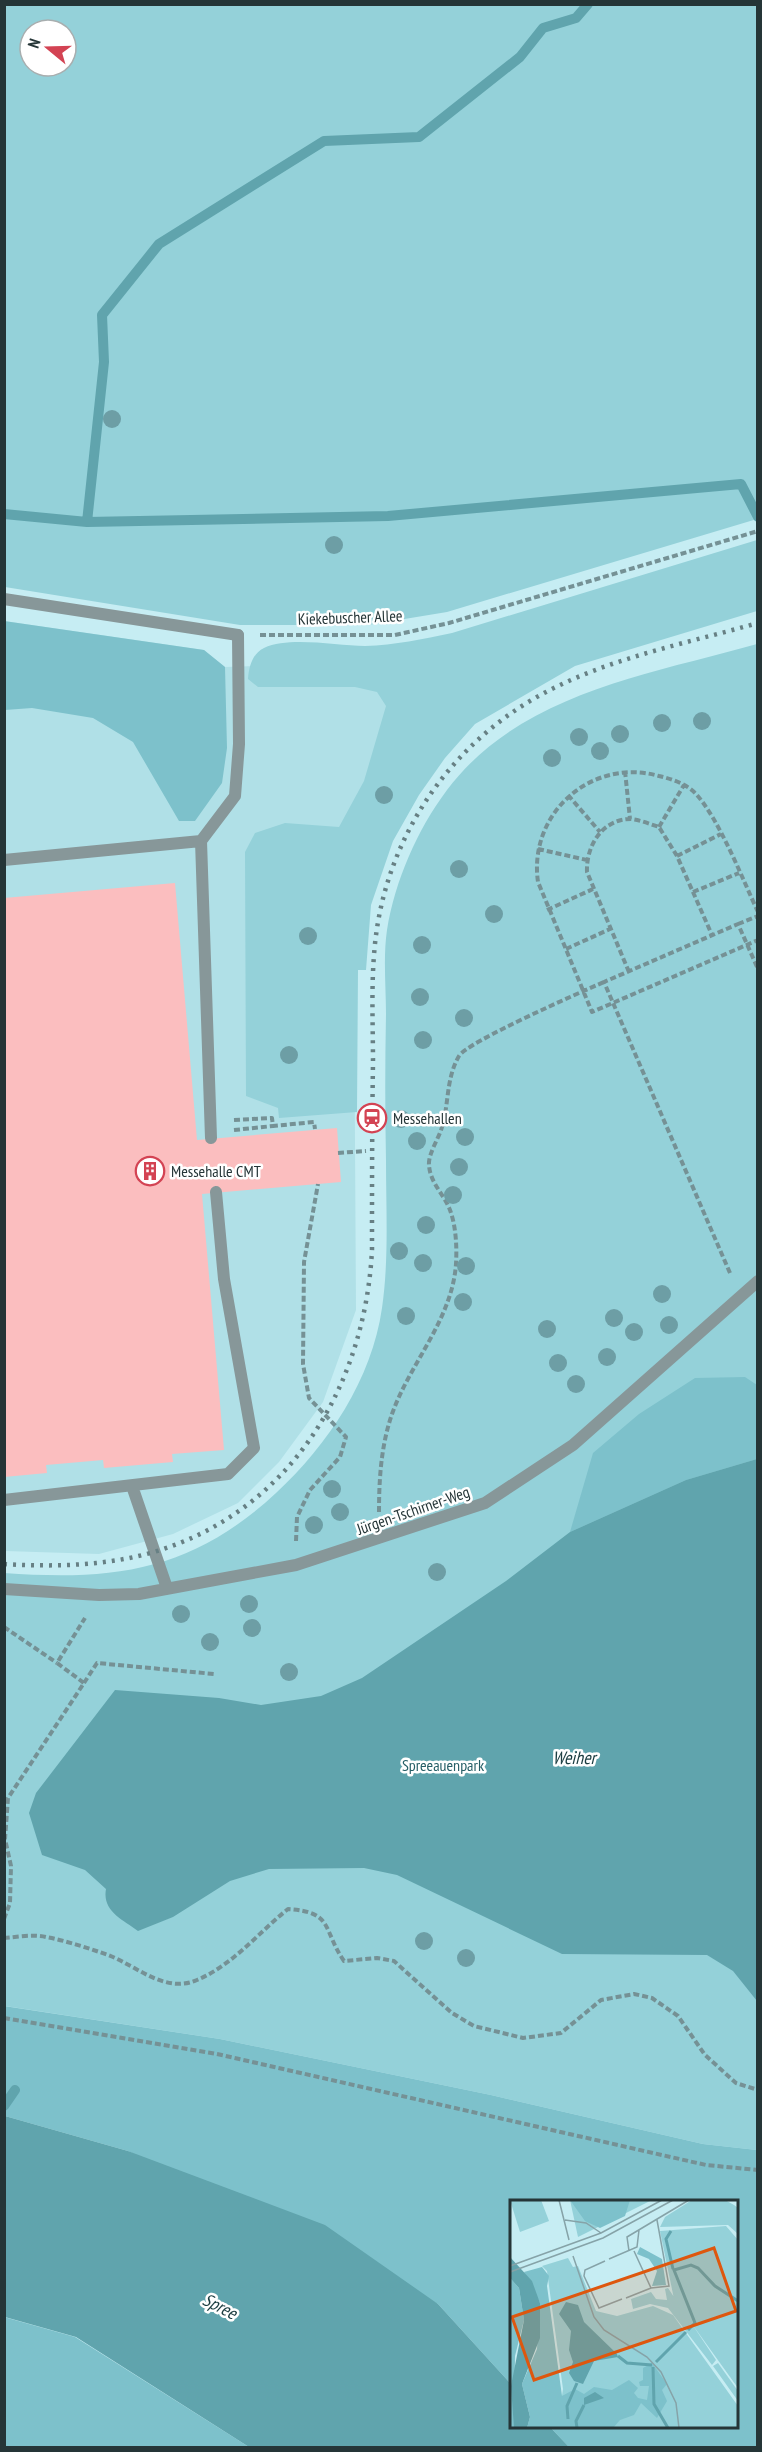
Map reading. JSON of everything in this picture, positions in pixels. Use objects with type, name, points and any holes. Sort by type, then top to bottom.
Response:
[{"type":"street","points":[[4,599],[238,635],[239,744],[235,796],[201,841],[211,1138]]},
{"type":"street","points":[[4,860],[201,841]]},
{"type":"street","points":[[4,1500],[228,1474],[254,1448],[224,1279],[216,1192]]},
{"type":"street","name":"Jürgen-Tschirner-Weg","points":[[4,1589],[99,1595],[140,1594],[296,1565],[378,1540],[485,1503],[573,1445],[758,1281]]},
{"type":"street","points":[[132,1486],[167,1588]]},
{"type":"path","name":"Kiekebuscher Allee","points":[[238,635],[395,635],[449,623],[758,531]]},
{"type":"path","points":[[625,771],[630,819]]},
{"type":"path","points":[[378,1540],[382,1455],[393,1413],[437,1328],[451,1291],[456,1265],[455,1234],[450,1209],[433,1181],[428,1164],[443,1125],[449,1085],[459,1055],[489,1036],[583,991],[758,914],[721,834],[696,794],[684,785],[645,772],[625,771],[603,775],[568,795],[554,811],[538,849],[535,864],[538,882],[547,910],[566,949],[583,991],[592,1012],[758,940]]},
{"type":"path","points":[[659,826],[684,785]]},
{"type":"path","points":[[568,795],[600,832]]},
{"type":"path","points":[[629,972],[593,890],[587,860],[592,843],[600,832],[614,823],[630,819],[659,826],[677,856],[712,935]]},
{"type":"path","points":[[677,856],[721,834]]},
{"type":"path","points":[[538,849],[587,860]]},
{"type":"path","points":[[693,892],[740,873]]},
{"type":"path","points":[[547,910],[593,890]]},
{"type":"path","points":[[738,924],[758,969]]},
{"type":"path","points":[[566,949],[610,929]]},
{"type":"path","points":[[604,982],[740,1296]]},
{"type":"path","points":[[211,1121],[272,1118],[273,1126]]},
{"type":"path","points":[[232,1130],[315,1122],[315,1129]]},
{"type":"path","points":[[338,1153],[366,1150]]},
{"type":"path","points":[[296,1565],[297,1517],[310,1490],[340,1457],[346,1437],[309,1398],[303,1364],[304,1262],[318,1184]]},
{"type":"path","points":[[57,1663],[99,1595]]},
{"type":"path","points":[[4,1627],[84,1683]]},
{"type":"path","points":[[4,1919],[10,1903],[11,1866],[5,1839],[8,1798],[98,1663],[214,1674]]},
{"type":"path","points":[[4,1938],[42,1936],[75,1944],[109,1956],[154,1979],[177,1985],[196,1981],[217,1969],[288,1909],[311,1911],[324,1922],[344,1961],[377,1958],[394,1961],[452,2013],[474,2026],[523,2038],[545,2037],[561,2033],[601,2000],[634,1994],[652,1998],[678,2016],[705,2055],[736,2083],[758,2090]]},
{"type":"path","points":[[4,2018],[217,2055],[706,2165],[758,2170]]},
{"type":"shaded area","points":[[4,621],[204,650],[225,667],[402,661],[387,835],[354,974],[356,1310],[323,1402],[279,1462],[238,1503],[173,1534],[99,1554],[5,1551]]},
{"type":"shaded area","points":[[4,621],[204,650],[225,667],[227,748],[222,783],[195,821],[179,821],[133,742],[93,718],[32,708],[5,710]]},
{"type":"shaded area","points":[[745,1377],[757,1385],[757,1459],[686,1480],[570,1532],[593,1453],[639,1414],[695,1378]]},
{"type":"shaded area","points":[[4,2006],[220,2039],[491,2095],[703,2144],[757,2150],[757,2447],[569,2447],[551,2428],[738,2428],[738,2200],[510,2200],[510,2383],[438,2304],[128,2151],[5,2116]]},
{"type":"shaded area","points":[[4,2317],[75,2337],[249,2447],[5,2447]]},
{"type":"green space","points":[[4,5],[757,5],[757,519],[447,612],[368,625],[240,625],[5,587]]},
{"type":"green space","points":[[757,540],[757,611],[575,666],[475,724],[445,758],[419,795],[393,841],[371,905],[366,970],[358,970],[357,1112],[279,1118],[278,1108],[246,1096],[245,852],[255,833],[285,823],[339,827],[364,781],[386,706],[377,692],[355,687],[258,687],[248,679],[254,657],[264,648],[275,644],[314,642],[365,646],[452,633]]},
{"type":"green space","name":"Spreeauenpark","points":[[757,644],[757,2150],[703,2144],[491,2095],[220,2039],[5,2006],[4,1573],[82,1575],[117,1572],[182,1555],[214,1540],[245,1519],[276,1493],[313,1454],[345,1409],[358,1385],[369,1360],[382,1308],[387,1235],[386,940],[391,912],[402,875],[426,822],[447,790],[477,757],[511,731],[548,709],[630,678]]},
{"type":"water","name":"Weiher","points":[[757,1459],[757,2001],[733,1971],[707,1955],[562,1954],[397,1875],[364,1868],[269,1869],[230,1881],[173,1917],[138,1931],[114,1914],[107,1903],[106,1889],[85,1870],[42,1855],[29,1813],[36,1793],[115,1690],[219,1698],[261,1705],[321,1696],[362,1678],[506,1581],[570,1532],[686,1480]]},
{"type":"water","name":"Spree","points":[[5,2116],[128,2151],[325,2225],[438,2304],[510,2383],[510,2428],[551,2428],[569,2447],[249,2447],[76,2337],[5,2317]]},
{"type":"building","name":"Messehalle CMT","points":[[175,883],[197,1140],[337,1128],[341,1182],[202,1194],[224,1450],[172,1454],[173,1462],[104,1468],[103,1460],[46,1465],[47,1473],[4,1477],[4,898]]},
{"type":"waterway","points":[[588,4],[576,18],[543,28],[520,57],[419,137],[324,141],[159,244],[102,315],[104,362],[87,522],[388,516],[741,484],[758,517]]},
{"type":"waterway","points":[[4,514],[87,522]]},
{"type":"waterway","points":[[4,2106],[15,2090]]},
{"type":"railway","points":[[4,1564],[98,1563],[154,1552],[202,1533],[245,1507],[281,1474],[312,1437],[336,1395],[354,1349],[366,1300],[372,1250],[372,992],[375,939],[387,884],[400,848],[418,814],[439,782],[464,753],[492,727],[524,705],[558,686],[606,666],[758,623]]},
{"type":"place","name":"Messehallen","points":[[372,1118]]},
{"type":"place","name":"Messehalle CMT","points":[[150,1171]]}]
